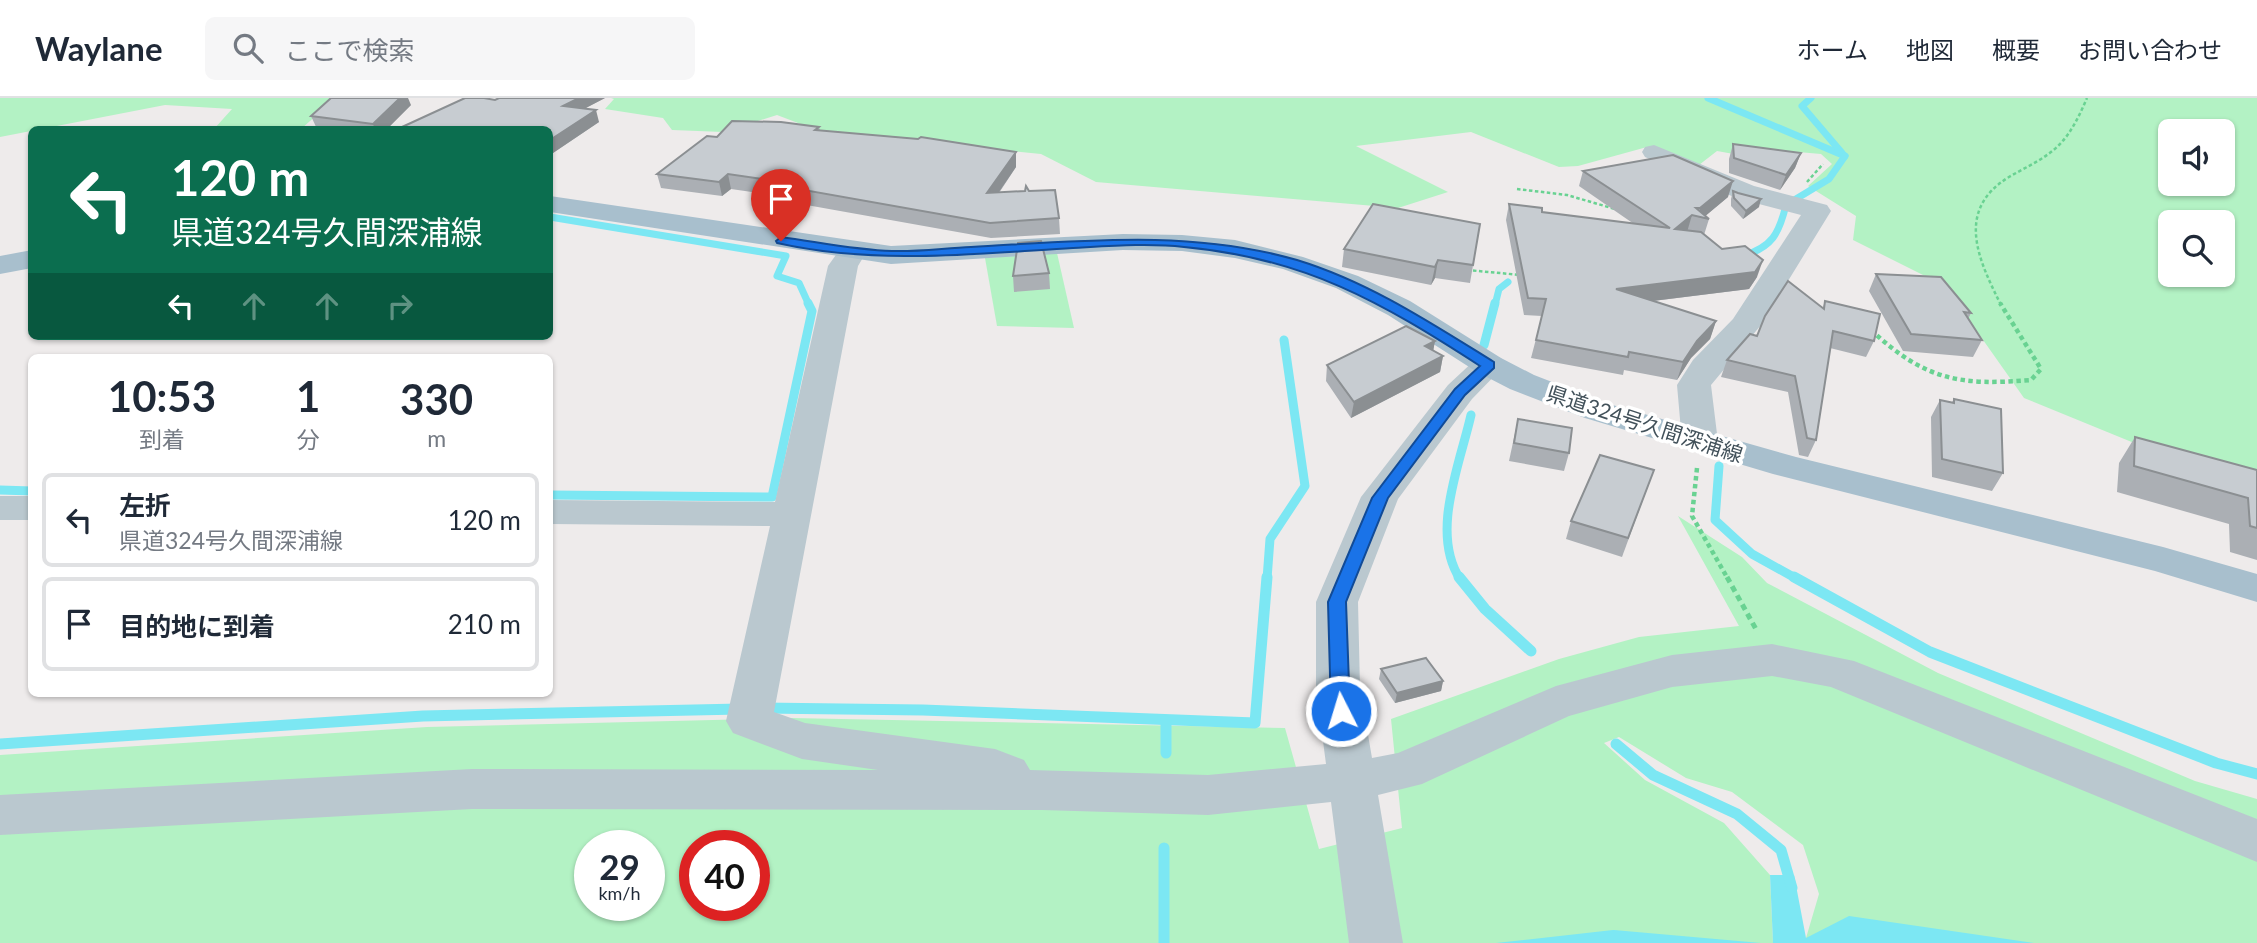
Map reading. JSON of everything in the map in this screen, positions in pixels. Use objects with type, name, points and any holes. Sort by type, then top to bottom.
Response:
[{"type":"main road","name":"県道324号久間深浦線","points":[[553,204],[853,251],[943,254],[1123,242],[1182,243],[1235,249],[1293,263],[1346,282],[1399,309],[1489,365],[1522,382],[1597,411],[1700,442],[2162,560],[2257,588]]},
{"type":"main road","points":[[0,265],[28,260]]},
{"type":"street","points":[[1654,152],[1745,192],[1817,211],[1745,325],[1705,367],[1694,385],[1700,442]]},
{"type":"street","points":[[853,251],[843,266],[790,514],[750,721],[802,741],[995,768],[1042,790]]},
{"type":"street","points":[[1376,943],[1338,688],[1337,602],[1380,498],[1460,392],[1489,365]]},
{"type":"street","points":[[0,508],[28,508]]},
{"type":"street","points":[[553,512],[790,514]]},
{"type":"street","points":[[0,815],[472,789],[1042,790],[1208,794],[1350,781],[1405,771],[1556,703],[1672,671],[1772,660],[1838,672],[2257,841]]},
{"type":"path","points":[[1863,322],[1893,352],[1920,371],[1975,385],[2031,380],[2041,369],[1997,297],[1977,256],[1975,216],[1991,189],[2057,147],[2087,98]]},
{"type":"path","points":[[1517,189],[1567,195],[1616,209]]},
{"type":"path","points":[[1461,269],[1522,275]]},
{"type":"path","points":[[1700,442],[1692,516],[1772,660]]},
{"type":"green space","points":[[0,98],[336,98],[304,126],[217,126],[232,109],[165,105],[57,126],[28,126],[28,132],[0,137]]},
{"type":"green space","points":[[611,98],[2257,98],[2257,478],[2139,445],[2024,398],[1945,286],[1853,240],[1856,216],[1808,186],[1832,164],[1821,154],[1774,150],[1756,158],[1717,151],[1699,165],[1647,147],[1578,166],[1559,167],[1471,132],[1356,146],[1448,192],[1398,208],[1096,182],[1041,154],[819,131],[777,115],[723,132],[672,130],[663,118],[605,109],[614,99]]},
{"type":"green space","points":[[1057,253],[1074,328],[997,326],[985,258]]},
{"type":"green space","points":[[1678,516],[1742,557],[1767,583],[1938,673],[2195,781],[2257,799],[2257,943],[1809,943],[1806,938],[1819,894],[1803,845],[1732,792],[1686,778],[1619,737],[1604,743],[1645,780],[1724,823],[1770,875],[1773,943],[0,943],[0,755],[427,727],[791,718],[1285,728],[1319,849],[1402,828],[1391,719],[1559,659],[1639,637],[1739,626]]},
{"type":"water","points":[[1770,875],[1794,875],[1806,938],[1849,916],[2034,943],[1773,943]]},
{"type":"water","points":[[1614,930],[1761,943],[1496,943]]},
{"type":"building","points":[[331,98],[400,98],[373,124],[311,116]]},
{"type":"building","points":[[465,98],[579,98],[563,106],[596,110],[553,138],[553,126],[404,126]]},
{"type":"building","points":[[732,121],[781,122],[819,127],[815,130],[918,139],[921,137],[1016,152],[987,193],[1025,191],[1026,186],[1029,191],[1055,190],[1059,218],[990,223],[798,189],[803,185],[728,174],[719,182],[657,174],[707,136],[717,137]]},
{"type":"building","points":[[1733,144],[1801,153],[1786,175],[1734,158]]},
{"type":"building","points":[[1673,155],[1733,181],[1700,208],[1696,208],[1709,219],[1692,215],[1675,229],[1701,232],[1722,249],[1745,246],[1763,260],[1755,272],[1616,289],[1716,321],[1697,341],[1683,362],[1629,352],[1628,357],[1536,340],[1546,299],[1528,298],[1509,204],[1542,208],[1542,212],[1670,228],[1583,171]]},
{"type":"building","points":[[1733,191],[1761,199],[1746,211],[1734,198]]},
{"type":"building","points":[[1373,204],[1480,224],[1473,265],[1438,260],[1435,267],[1344,249]]},
{"type":"building","points":[[1041,241],[1049,273],[1013,276],[1018,243]]},
{"type":"building","points":[[1876,274],[1941,277],[1971,313],[1964,312],[1982,340],[1911,334]]},
{"type":"building","points":[[1788,281],[1824,309],[1825,301],[1880,314],[1874,341],[1833,331],[1816,440],[1807,438],[1795,376],[1727,360],[1750,334],[1757,336],[1765,316]]},
{"type":"building","points":[[1406,326],[1435,341],[1425,346],[1443,356],[1354,402],[1327,365]]},
{"type":"building","points":[[1954,399],[2001,409],[2003,473],[1942,459],[1940,400],[1954,403]]},
{"type":"building","points":[[1518,419],[1572,428],[1569,453],[1514,443]]},
{"type":"building","points":[[2135,437],[2257,470],[2257,528],[2250,526],[2248,498],[2134,466]]},
{"type":"building","points":[[1600,455],[1654,470],[1628,538],[1571,521]]},
{"type":"building","points":[[1426,658],[1443,681],[1397,693],[1381,669]]},
{"type":"waterway","points":[[1708,98],[1845,156],[1829,179],[1786,205],[1777,232],[1768,244],[1743,256]]},
{"type":"waterway","points":[[1811,98],[1802,106],[1842,153]]},
{"type":"waterway","points":[[553,217],[786,256],[777,276],[799,283],[809,305]]},
{"type":"waterway","points":[[1495,305],[1499,289],[1508,282]]},
{"type":"waterway","points":[[1484,345],[1495,303]]},
{"type":"waterway","points":[[553,495],[772,497],[812,311],[809,305]]},
{"type":"waterway","points":[[1267,579],[1270,539],[1305,486],[1284,340]]},
{"type":"waterway","points":[[1459,577],[1451,561],[1447,520],[1471,415]]},
{"type":"waterway","points":[[1719,466],[1715,520],[1752,554],[1797,579]]},
{"type":"waterway","points":[[0,490],[28,491]]},
{"type":"waterway","points":[[762,708],[923,710],[1255,723],[1267,577]]},
{"type":"waterway","points":[[1459,577],[1485,609],[1531,651]]},
{"type":"waterway","points":[[1794,577],[1930,652],[2216,763],[2257,774]]},
{"type":"waterway","points":[[0,744],[423,716],[740,709]]},
{"type":"waterway","points":[[1166,721],[1166,753]]},
{"type":"waterway","points":[[1616,744],[1653,775],[1737,814],[1781,850],[1792,888]]},
{"type":"waterway","points":[[1164,848],[1164,943]]},
{"type":"route","points":[[781,241],[891,255],[1123,242],[1182,243],[1235,249],[1293,263],[1346,282],[1399,309],[1489,365],[1460,392],[1380,498],[1337,602],[1338,688],[1341,711]]}]
